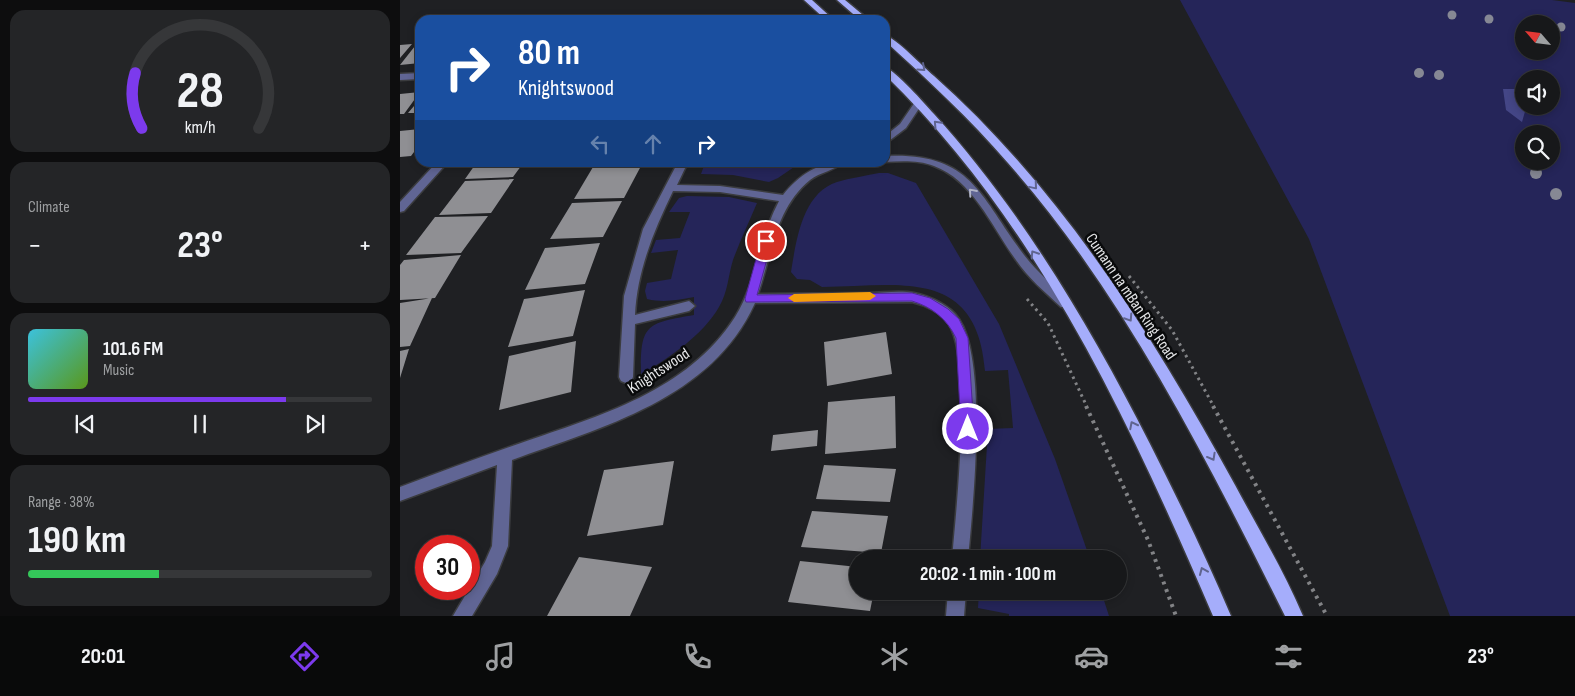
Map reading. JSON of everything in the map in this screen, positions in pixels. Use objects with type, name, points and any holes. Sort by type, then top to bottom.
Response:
[{"type":"main road","points":[[808,0],[824,15]]},
{"type":"main road","points":[[841,0],[859,15]]},
{"type":"main road","name":"Cumann na mBan Ring Road","points":[[890,41],[952,95],[999,144],[1049,203],[1104,279],[1166,374],[1238,503],[1294,616]]},
{"type":"main road","points":[[890,75],[940,126],[988,185],[1071,310],[1113,385],[1176,510],[1222,616]]},
{"type":"street","points":[[400,78],[415,76]]},
{"type":"street","points":[[890,137],[903,126],[918,104]]},
{"type":"street","points":[[890,159],[931,162],[945,167],[958,176],[997,222],[1020,260],[1071,310]]},
{"type":"street","points":[[400,209],[438,167]]},
{"type":"street","points":[[626,377],[630,296],[649,229],[680,167]]},
{"type":"street","name":"Knightswood","points":[[400,494],[613,417],[650,399],[686,377],[714,353],[737,326],[750,299],[766,241],[786,199],[810,175],[830,167]]},
{"type":"street","points":[[671,188],[720,189],[786,199]]},
{"type":"street","points":[[750,299],[912,297],[926,301],[954,322],[962,338],[968,412],[966,497],[961,550]]},
{"type":"street","points":[[629,321],[689,306]]},
{"type":"street","points":[[462,616],[491,568],[500,546],[504,456]]},
{"type":"street","points":[[955,616],[956,600]]},
{"type":"path","points":[[1023,295],[1048,323],[1148,540],[1176,616]]},
{"type":"shaded area","points":[[1180,0],[1552,0],[1575,3],[1575,616],[1450,616],[1309,239]]},
{"type":"shaded area","points":[[1503,89],[1515,89],[1515,115],[1524,115],[1522,122],[1506,110]]},
{"type":"shaded area","points":[[703,167],[794,167],[769,182],[733,175],[701,174]]},
{"type":"shaded area","points":[[888,173],[916,183],[999,324],[1055,459],[1087,550],[981,550],[988,429],[1013,428],[1008,370],[985,371],[979,337],[967,314],[950,298],[930,290],[906,286],[822,287],[810,280],[797,279],[791,272],[795,247],[808,207],[825,188],[852,178]]},
{"type":"shaded area","points":[[687,196],[729,197],[757,203],[733,260],[724,296],[719,307],[694,337],[641,374],[642,345],[645,335],[650,329],[656,324],[694,315],[694,297],[659,301],[647,299],[645,291],[647,283],[671,279],[678,250],[651,253],[656,240],[680,238],[690,212],[669,212],[679,198]]},
{"type":"shaded area","points":[[978,600],[1104,600],[1109,616],[1009,616],[1009,614],[978,608]]},
{"type":"building","points":[[412,44],[400,58],[400,45]]},
{"type":"building","points":[[415,46],[415,64],[400,65]]},
{"type":"building","points":[[415,92],[415,99],[404,114],[400,114],[400,94]]},
{"type":"building","points":[[415,105],[415,113],[408,113]]},
{"type":"building","points":[[415,130],[415,151],[411,156],[400,157],[400,131]]},
{"type":"building","points":[[473,167],[520,167],[513,177],[465,179]]},
{"type":"building","points":[[593,167],[640,167],[624,198],[574,199]]},
{"type":"building","points":[[514,179],[491,213],[439,215],[465,181]]},
{"type":"building","points":[[622,201],[603,237],[550,239],[572,203]]},
{"type":"building","points":[[488,216],[461,253],[406,255],[435,217]]},
{"type":"building","points":[[600,243],[585,284],[525,290],[545,248]]},
{"type":"building","points":[[461,255],[435,298],[400,300],[400,265],[404,260]]},
{"type":"building","points":[[585,290],[573,336],[508,347],[524,299]]},
{"type":"building","points":[[432,298],[410,346],[400,347],[400,303]]},
{"type":"building","points":[[886,332],[892,374],[827,386],[824,342]]},
{"type":"building","points":[[576,341],[571,392],[499,410],[509,356]]},
{"type":"building","points":[[409,349],[400,378],[400,351]]},
{"type":"building","points":[[895,396],[896,448],[825,454],[828,402]]},
{"type":"building","points":[[818,430],[817,446],[771,451],[773,435]]},
{"type":"building","points":[[674,461],[663,525],[587,536],[604,470]]},
{"type":"building","points":[[824,465],[896,469],[890,502],[816,499]]},
{"type":"building","points":[[812,511],[888,516],[882,550],[849,551],[801,547]]},
{"type":"building","points":[[579,557],[652,567],[630,616],[547,616]]},
{"type":"building","points":[[800,561],[849,566],[849,600],[872,600],[870,611],[788,602]]},
{"type":"slow traffic","points":[[794,298],[870,296]]},
{"type":"route","points":[[766,241],[750,299],[912,297],[926,301],[944,312],[954,322],[962,338],[965,359],[968,429]]}]
